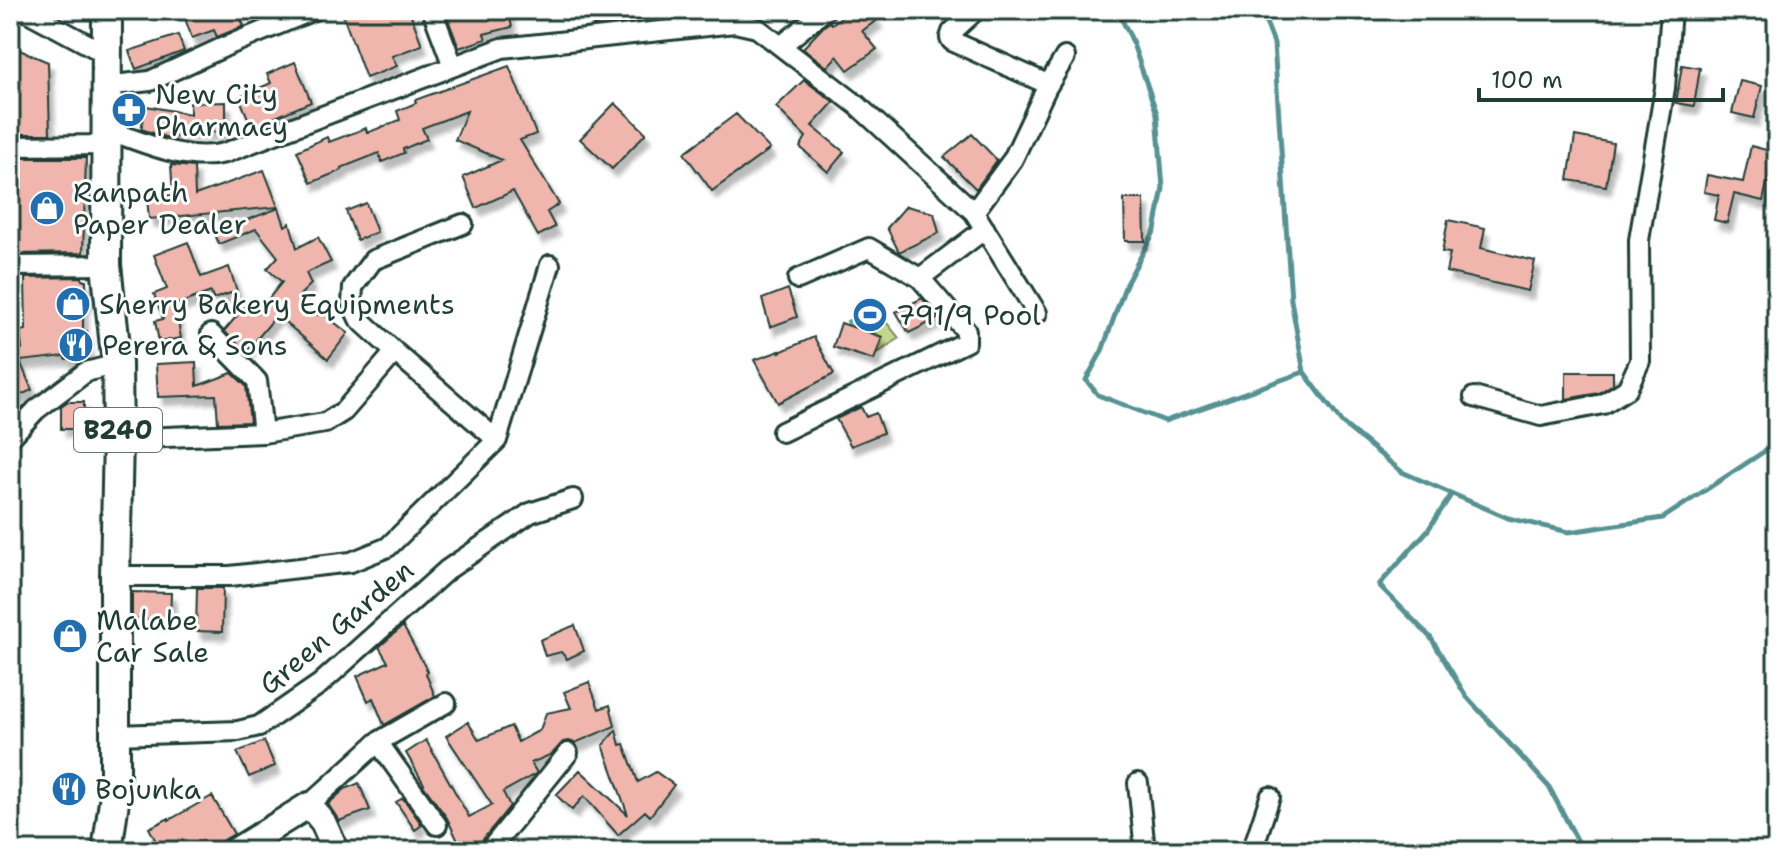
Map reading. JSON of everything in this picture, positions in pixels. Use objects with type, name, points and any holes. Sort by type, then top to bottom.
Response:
[{"type":"main road","name":"B240","points":[[107,10],[106,265],[117,364],[118,439],[115,794],[107,851]]},
{"type":"street","points":[[24,10],[106,54]]},
{"type":"street","points":[[105,86],[150,81],[314,10]]},
{"type":"street","points":[[432,10],[453,66]]},
{"type":"street","points":[[781,46],[825,10]]},
{"type":"street","points":[[976,10],[952,32],[952,41],[1045,83],[1047,87]]},
{"type":"street","points":[[1474,397],[1541,416],[1603,404],[1627,389],[1640,361],[1639,240],[1665,88],[1671,10]]},
{"type":"street","points":[[10,146],[107,138],[188,156],[211,156],[510,47],[735,23],[757,28],[857,105],[974,212],[1037,313]]},
{"type":"street","points":[[974,212],[1013,159],[1047,87],[1065,57]]},
{"type":"street","points":[[463,224],[373,260],[353,287],[352,304],[359,319],[497,440]]},
{"type":"street","points":[[920,278],[985,229]]},
{"type":"street","points":[[782,432],[966,342],[966,331],[920,278],[869,248],[798,279]]},
{"type":"street","points":[[10,266],[106,265]]},
{"type":"street","points":[[115,576],[230,576],[351,562],[388,547],[497,440],[550,265]]},
{"type":"street","points":[[211,334],[257,381],[263,433]]},
{"type":"street","points":[[118,439],[263,433],[325,423],[344,411],[395,352]]},
{"type":"street","points":[[10,438],[36,410],[86,372],[117,364]]},
{"type":"street","name":"Green Garden","points":[[115,735],[238,731],[259,726],[320,684],[458,562],[530,513],[573,499]]},
{"type":"street","points":[[235,851],[309,805],[378,742],[446,703]]},
{"type":"street","points":[[378,742],[437,825]]},
{"type":"street","points":[[489,851],[568,753]]},
{"type":"street","points":[[1138,783],[1145,851]]},
{"type":"street","points":[[1252,851],[1270,797]]},
{"type":"street","points":[[309,805],[323,822],[336,851]]},
{"type":"green space","points":[[887,323],[899,338],[878,353],[883,337],[870,331]]},
{"type":"water","name":"791/9 Pool","points":[[875,308],[881,321],[852,333],[847,321]]},
{"type":"building","points":[[182,10],[237,10],[244,26],[217,37],[214,30],[192,38]]},
{"type":"building","points":[[341,10],[409,10],[422,45],[392,56],[397,66],[366,78]]},
{"type":"building","points":[[456,10],[508,10],[512,27],[484,34],[486,39],[459,48],[446,14]]},
{"type":"building","points":[[588,10],[637,10],[637,12],[593,26]]},
{"type":"building","points":[[850,10],[869,10],[877,20],[862,31],[877,49],[848,70],[837,56],[827,67],[803,48],[824,26],[830,22],[832,24]]},
{"type":"building","points":[[178,35],[184,51],[136,69],[129,51]]},
{"type":"building","points":[[10,46],[48,62],[50,134],[10,134]]},
{"type":"building","points":[[295,62],[311,102],[253,130],[239,97],[271,83],[267,74]]},
{"type":"building","points":[[1682,65],[1700,68],[1694,106],[1676,103]]},
{"type":"building","points":[[509,66],[536,134],[520,140],[559,204],[547,212],[555,227],[538,236],[513,191],[476,208],[463,177],[502,160],[455,140],[467,111],[422,128],[427,139],[403,149],[404,153],[382,162],[379,153],[311,183],[297,151],[327,137],[329,142],[366,128],[367,133],[400,120],[397,111],[416,103],[415,100]]},
{"type":"building","points":[[804,80],[834,102],[812,126],[844,152],[828,172],[800,147],[806,137],[776,107]]},
{"type":"building","points":[[1740,81],[1762,86],[1754,118],[1732,113]]},
{"type":"building","points":[[226,102],[226,132],[176,133],[174,140],[141,129],[146,106],[190,114],[190,103]]},
{"type":"building","points":[[615,103],[646,133],[612,169],[580,139]]},
{"type":"building","points":[[736,114],[770,149],[712,191],[684,153]]},
{"type":"building","points":[[972,134],[997,160],[976,189],[944,157]]},
{"type":"building","points":[[1575,136],[1613,143],[1606,186],[1568,180]]},
{"type":"building","points":[[1751,146],[1774,152],[1763,201],[1734,194],[1727,223],[1714,220],[1719,195],[1704,192],[1707,175],[1743,182]]},
{"type":"building","name":"Ranpath Paper Dealer","points":[[10,158],[86,158],[83,253],[10,254]]},
{"type":"building","points":[[171,165],[194,167],[195,195],[264,170],[278,207],[149,219],[147,198],[173,195]]},
{"type":"building","points":[[1124,199],[1144,199],[1145,241],[1125,241]]},
{"type":"building","points":[[366,203],[377,232],[357,240],[346,211]]},
{"type":"building","points":[[906,206],[934,213],[939,233],[899,252],[887,228]]},
{"type":"building","points":[[279,208],[285,226],[290,223],[297,248],[318,237],[331,262],[306,273],[311,284],[298,297],[318,315],[321,312],[348,333],[328,359],[277,315],[246,352],[224,331],[247,304],[257,313],[282,282],[267,269],[278,257],[256,229],[219,244],[214,232]]},
{"type":"building","points":[[1448,220],[1485,228],[1481,248],[1535,261],[1528,291],[1446,272],[1450,253],[1442,252]]},
{"type":"building","points":[[188,242],[201,277],[229,267],[237,291],[213,299],[211,292],[175,305],[181,338],[159,342],[155,321],[163,319],[154,294],[167,289],[154,255]]},
{"type":"building","points":[[82,277],[86,280],[83,331],[87,331],[88,358],[65,359],[65,356],[20,361],[32,390],[16,397],[10,382],[10,338],[16,352],[22,349],[20,331],[26,330],[25,278]]},
{"type":"building","points":[[788,289],[797,317],[770,327],[762,299]]},
{"type":"building","points":[[922,298],[939,318],[909,333],[896,312]]},
{"type":"building","points":[[841,323],[882,337],[874,360],[833,347]]},
{"type":"building","points":[[814,337],[834,374],[778,403],[754,360]]},
{"type":"building","points":[[196,362],[197,386],[232,373],[246,386],[250,422],[218,423],[216,395],[158,397],[156,364]]},
{"type":"building","points":[[1566,372],[1613,372],[1613,384],[1599,393],[1566,399]]},
{"type":"building","points":[[67,402],[84,402],[84,429],[61,429],[61,406]]},
{"type":"building","points":[[861,407],[866,417],[876,413],[883,433],[851,446],[836,419]]},
{"type":"building","points":[[197,588],[223,588],[222,632],[196,631]]},
{"type":"building","points":[[132,592],[171,593],[170,621],[132,619]]},
{"type":"building","points":[[575,625],[584,651],[567,659],[561,652],[545,656],[540,640]]},
{"type":"building","points":[[403,626],[428,672],[426,674],[435,696],[384,725],[373,698],[368,701],[357,676],[388,662],[379,647]]},
{"type":"building","points":[[589,682],[599,709],[610,705],[615,726],[575,743],[563,742],[552,754],[531,763],[537,773],[503,792],[510,806],[477,851],[440,851],[458,841],[406,753],[426,740],[469,817],[492,805],[446,736],[468,722],[479,740],[511,726],[518,742],[540,730],[546,713],[571,708],[564,692]]},
{"type":"building","points":[[616,730],[638,782],[656,772],[674,785],[650,816],[645,811],[618,835],[584,796],[572,810],[556,795],[580,770],[628,815],[603,745]]},
{"type":"building","points":[[264,741],[275,766],[249,777],[237,752]]},
{"type":"building","points":[[359,783],[370,810],[339,821],[328,804],[345,789]]},
{"type":"building","points":[[212,796],[234,834],[204,851],[161,851],[149,828]]},
{"type":"building","points":[[403,798],[422,825],[415,830],[396,802]]},
{"type":"waterway","points":[[1117,10],[1131,38],[1157,114],[1163,188],[1155,230],[1126,284],[1102,351],[1086,380],[1098,395],[1165,421],[1304,372]]},
{"type":"waterway","points":[[1261,10],[1274,43],[1291,300],[1304,372],[1342,423],[1402,472],[1508,518],[1569,532],[1663,518],[1777,443]]},
{"type":"waterway","points":[[1451,495],[1428,530],[1379,585],[1431,638],[1466,696],[1549,787],[1583,851]]},
{"type":"place","name":"New City Pharmacy","points":[[129,110]]},
{"type":"place","name":"Ranpath Paper Dealer","points":[[47,208]]},
{"type":"place","name":"Sherry Bakery Equipments","points":[[73,304]]},
{"type":"place","name":"791/9 Pool","points":[[870,315]]},
{"type":"place","name":"Perera & Sons","points":[[76,345]]},
{"type":"place","name":"Malabe Car Sale","points":[[70,636]]},
{"type":"place","name":"Bojunka","points":[[69,789]]}]
